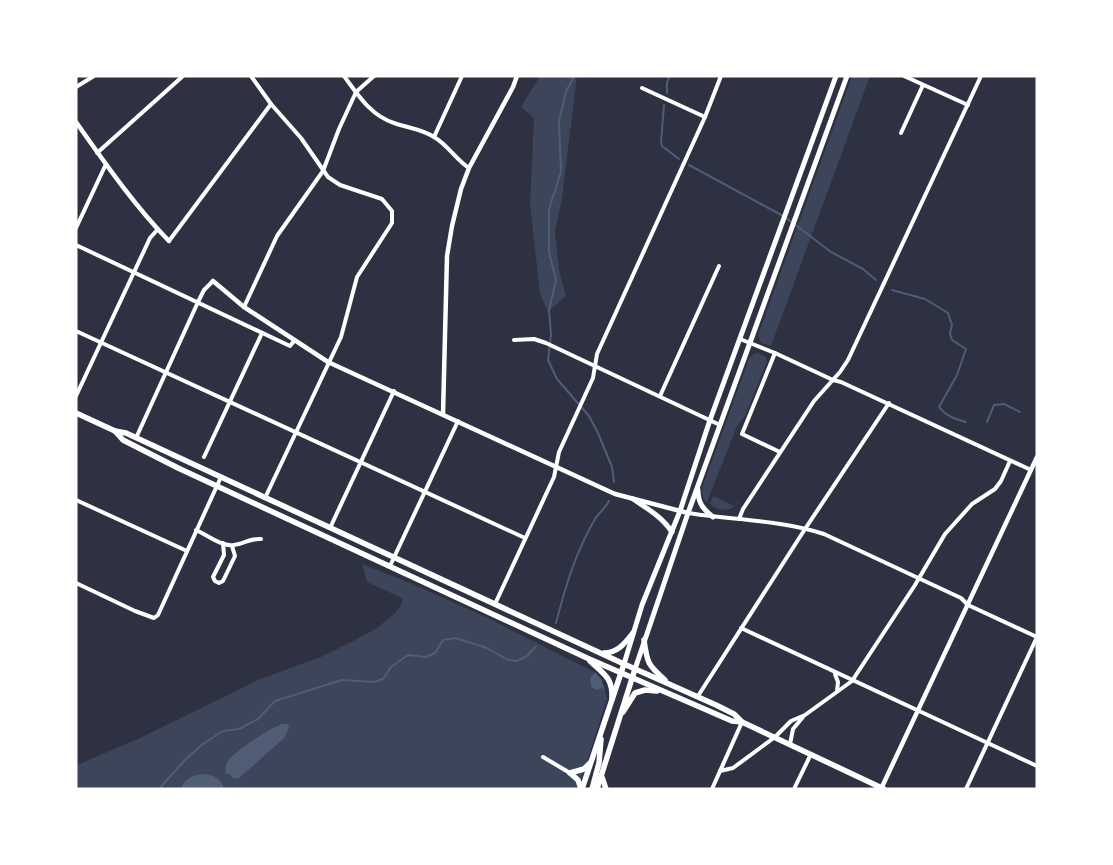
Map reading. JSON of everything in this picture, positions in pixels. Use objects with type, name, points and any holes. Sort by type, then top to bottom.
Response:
[{"type":"main road","points":[[582,789],[642,605],[680,511],[710,420],[836,76]]},
{"type":"main road","points":[[597,789],[623,712],[644,640],[688,513],[847,76]]},
{"type":"main road","points":[[76,413],[115,431],[137,438],[600,653],[698,696],[734,714],[742,722]]},
{"type":"main road","points":[[115,431],[123,440],[217,486],[587,658],[732,721],[742,722],[882,788]]},
{"type":"main road","points":[[698,485],[698,500],[702,507],[713,517]]},
{"type":"main road","points":[[633,499],[661,519],[672,532]]},
{"type":"main road","points":[[600,653],[612,653],[633,632]]},
{"type":"main road","points":[[644,640],[649,665],[668,683]]},
{"type":"main road","points":[[587,658],[605,675],[613,687],[612,699]]},
{"type":"main road","points":[[623,712],[631,696],[638,691],[664,691]]},
{"type":"main road","points":[[592,789],[599,763],[602,731]]},
{"type":"main road","points":[[570,773],[584,769],[591,762]]},
{"type":"main road","points":[[570,773],[578,780],[582,789]]},
{"type":"main road","points":[[601,776],[606,789]]},
{"type":"street","points":[[76,87],[94,76]]},
{"type":"street","points":[[97,153],[183,76]]},
{"type":"street","points":[[251,76],[301,138],[328,177],[340,185],[382,199],[392,210],[392,223],[357,277],[341,336],[265,498]]},
{"type":"street","points":[[344,76],[375,114],[392,123],[420,130],[434,137],[469,168]]},
{"type":"street","points":[[244,307],[277,236],[323,171],[356,92],[374,76]]},
{"type":"street","points":[[434,137],[462,76]]},
{"type":"street","points":[[443,414],[448,251],[461,189],[469,168],[509,95],[517,76]]},
{"type":"street","points":[[495,604],[554,477],[559,452],[593,378],[597,354],[706,117],[721,76]]},
{"type":"street","points":[[904,76],[968,105]]},
{"type":"street","points":[[739,519],[743,509],[814,402],[848,360],[981,76]]},
{"type":"street","points":[[901,133],[923,85]]},
{"type":"street","points":[[642,88],[706,117]]},
{"type":"street","points":[[76,122],[97,153],[169,241],[272,104]]},
{"type":"street","points":[[76,228],[106,164]]},
{"type":"street","points":[[76,396],[150,238],[158,229]]},
{"type":"street","points":[[76,245],[290,346],[294,341]]},
{"type":"street","points":[[660,396],[719,266]]},
{"type":"street","points":[[133,445],[198,302],[204,290],[213,281],[244,307],[328,362],[615,494],[688,513],[805,529],[824,534],[961,598],[968,605],[1037,637],[966,789]]},
{"type":"street","points":[[76,331],[526,538]]},
{"type":"street","points":[[204,458],[262,333]]},
{"type":"street","points":[[740,339],[841,382],[1031,470]]},
{"type":"street","points":[[514,340],[534,340],[546,343],[720,425]]},
{"type":"street","points":[[775,353],[742,434],[780,452]]},
{"type":"street","points":[[330,528],[394,391]]},
{"type":"street","points":[[698,696],[888,404]]},
{"type":"street","points":[[390,566],[458,421]]},
{"type":"street","points":[[882,788],[1037,457]]},
{"type":"street","points":[[720,771],[732,768],[775,737],[791,721],[805,715],[852,681],[919,578],[945,534],[972,504],[995,488],[1001,481],[1010,461]]},
{"type":"street","points":[[76,583],[154,618],[158,615],[221,477]]},
{"type":"street","points":[[76,500],[187,551]]},
{"type":"street","points":[[196,530],[232,546],[254,538],[261,539]]},
{"type":"street","points":[[223,543],[224,555],[213,577],[219,584],[223,581],[234,556],[232,546]]},
{"type":"street","points":[[741,628],[1037,766]]},
{"type":"street","points":[[833,672],[837,676],[839,687],[836,693]]},
{"type":"street","points":[[790,744],[793,729],[805,715]]},
{"type":"street","points":[[712,789],[742,722]]},
{"type":"street","points":[[794,789],[811,754]]},
{"type":"street","points":[[542,756],[570,773]]},
{"type":"shaded area","points":[[540,76],[577,76],[562,198],[555,232],[559,270],[566,296],[548,312],[540,294],[530,204],[534,118],[521,107]]},
{"type":"shaded area","points":[[852,76],[870,76],[771,346],[761,343],[758,335]]},
{"type":"shaded area","points":[[758,353],[766,357],[767,362],[745,416],[737,426],[707,502],[703,497],[703,485],[749,359],[753,354]]},
{"type":"shaded area","points":[[713,496],[735,506],[725,510],[713,507],[710,504]]},
{"type":"shaded area","points":[[362,564],[415,585],[492,620],[596,673],[602,680],[607,699],[578,789],[76,789],[76,766],[142,737],[258,680],[323,656],[377,628],[395,613],[402,603],[402,598],[367,582]]},
{"type":"shaded area","points":[[594,671],[601,679],[605,690],[602,688],[596,690],[591,686],[590,678],[595,673]]},
{"type":"shaded area","points":[[282,724],[288,724],[289,727],[282,740],[238,779],[232,778],[230,774],[226,774],[227,762],[236,752],[261,735]]},
{"type":"shaded area","points":[[205,774],[218,778],[224,789],[181,789],[182,785],[190,777]]},
{"type":"waterway","points":[[574,76],[566,92],[559,121],[561,172],[549,209],[549,252],[556,280],[549,310],[551,335],[548,360],[557,379],[589,416],[612,467],[614,482]]},
{"type":"waterway","points":[[667,93],[667,82],[670,76]]},
{"type":"waterway","points":[[664,105],[662,146],[679,159]]},
{"type":"waterway","points":[[689,165],[785,217],[831,252],[863,269],[876,280]]},
{"type":"waterway","points":[[892,290],[925,299],[948,313],[952,325],[950,334],[952,340],[966,349],[957,375],[939,407],[951,417],[966,422]]},
{"type":"waterway","points":[[987,422],[994,405],[1004,404],[1020,412]]},
{"type":"waterway","points":[[556,623],[567,583],[582,544],[595,519],[609,501]]},
{"type":"waterway","points":[[159,789],[185,760],[203,744],[223,731],[239,729],[258,719],[275,701],[342,680],[374,682],[383,679],[391,667],[408,655],[426,657],[435,653],[443,640],[455,638],[487,648],[508,660],[517,661],[527,656],[536,646]]}]
